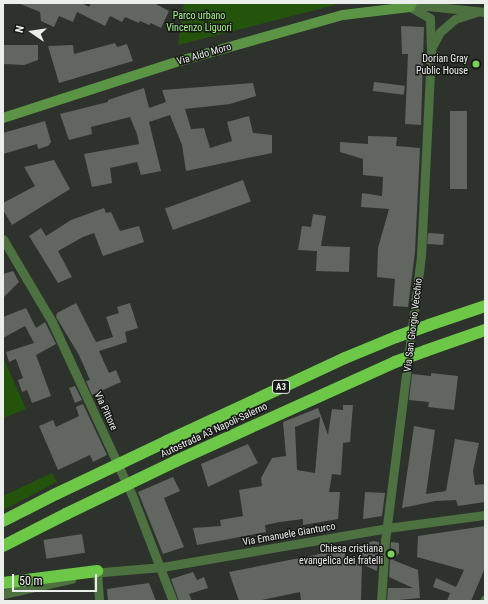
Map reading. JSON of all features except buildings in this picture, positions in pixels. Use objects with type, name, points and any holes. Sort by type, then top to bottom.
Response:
[{"type":"highway","name":"Autostrada A3 Napoli-Salerno","points":[[3,520],[167,441],[396,337],[485,306]]},
{"type":"highway","name":"Autostrada A3 Napoli-Salerno","points":[[3,546],[176,461],[395,362],[485,330]]},
{"type":"highway","points":[[3,583],[97,571]]},
{"type":"street","points":[[411,5],[429,4],[482,11]]},
{"type":"street","name":"Via San Giorgio Vecchio","points":[[381,601],[387,528],[421,256],[431,48],[430,18],[411,5]]},
{"type":"street","name":"Via Aldo Moro","points":[[3,118],[180,61],[343,15],[411,5]]},
{"type":"street","name":"Via San Giorgio Vecchio","points":[[431,48],[440,32],[455,19],[482,11]]},
{"type":"street","name":"Via Pittore","points":[[3,239],[52,322],[132,495],[162,567],[173,601]]},
{"type":"street","name":"Via Emanuele Gianturco","points":[[3,594],[97,571],[162,567],[387,528],[485,515]]},
{"type":"street","points":[[97,571],[99,601]]},
{"type":"green space","name":"Parco urbano Vincenzo Liguori","points":[[184,3],[335,3],[335,5],[178,45]]},
{"type":"green space","points":[[3,357],[26,409],[3,418]]},
{"type":"green space","points":[[52,473],[57,482],[3,510],[3,496]]},
{"type":"place","name":"Dorian Gray Public House","points":[[476,64]]},
{"type":"place","name":"Chiesa cristiana evangelica dei fratelli","points":[[391,554]]}]
